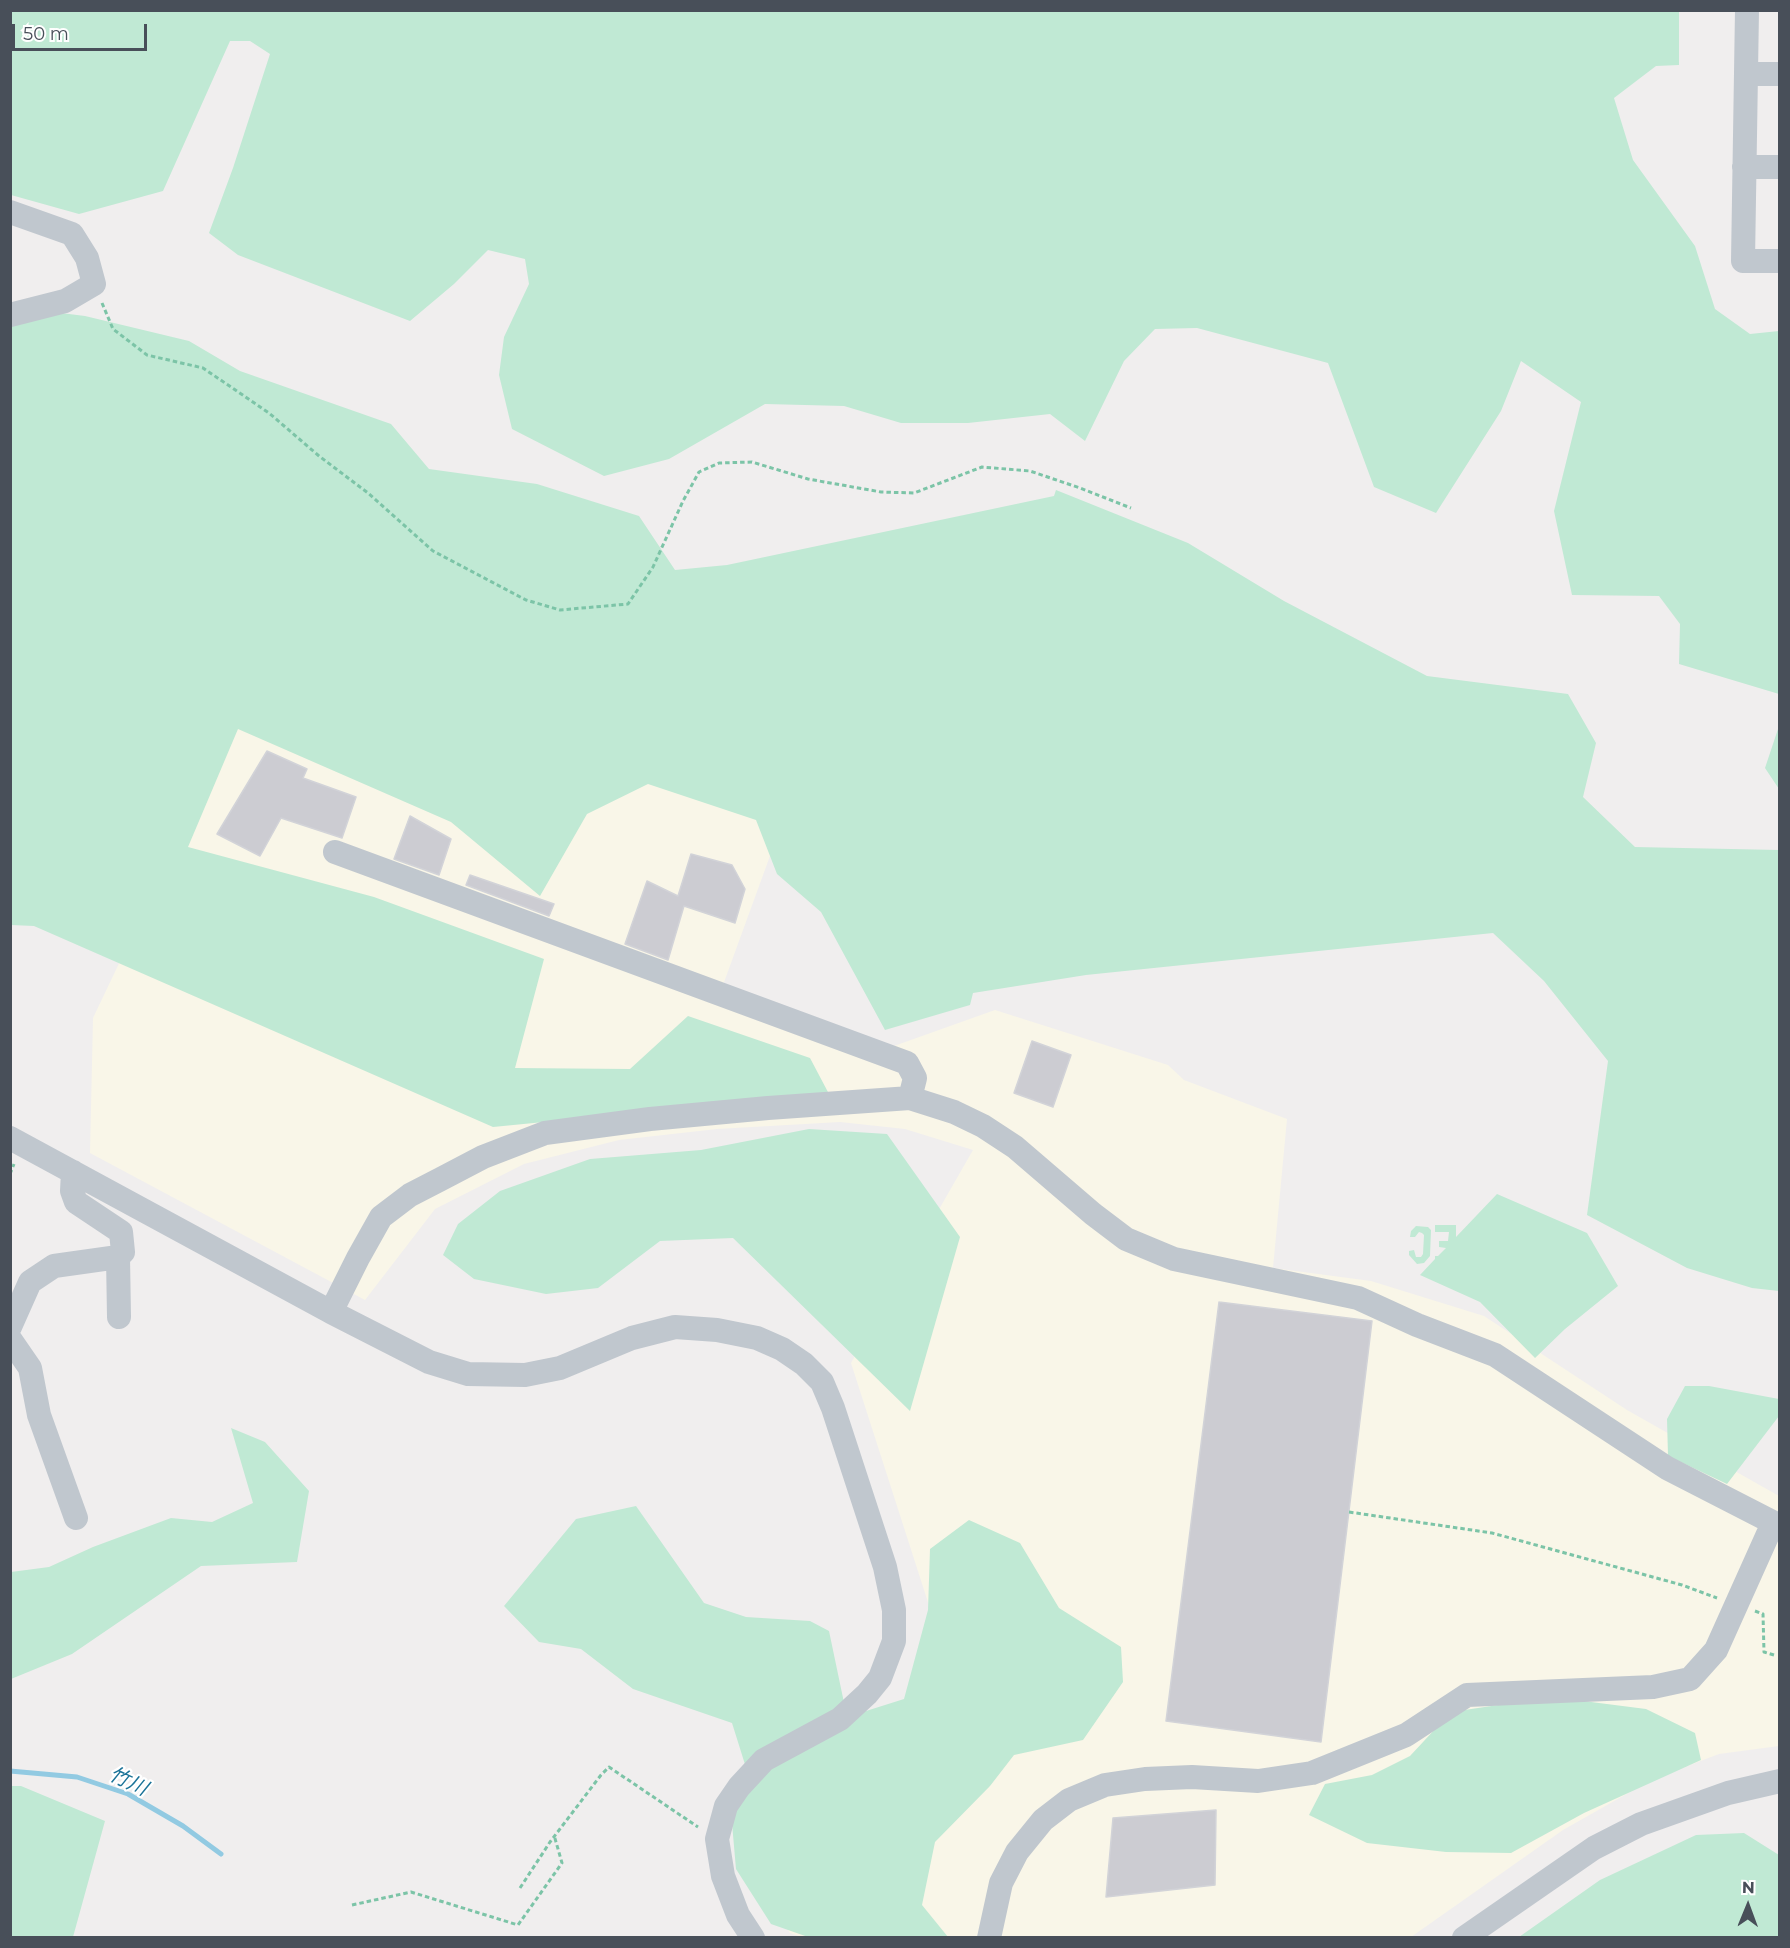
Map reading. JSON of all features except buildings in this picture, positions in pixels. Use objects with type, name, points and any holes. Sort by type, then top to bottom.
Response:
[{"type":"street","points":[[1747,10],[1743,261],[1779,261]]},
{"type":"street","points":[[1746,74],[1779,74]]},
{"type":"street","points":[[1744,167],[1779,167]]},
{"type":"street","points":[[10,212],[72,234],[87,258],[94,284],[65,301],[10,315]]},
{"type":"street","points":[[335,852],[907,1063],[915,1078],[910,1098]]},
{"type":"street","points":[[331,1312],[381,1217],[410,1195],[483,1157],[545,1133],[662,1118],[910,1098],[954,1112],[1015,1147],[1093,1214],[1126,1239],[1174,1259],[1359,1298],[1417,1325],[1495,1355],[1667,1468],[1776,1524],[1716,1650],[1690,1678],[1653,1687],[1467,1695],[1406,1735],[1312,1773],[1258,1781],[1192,1777],[1145,1779],[1096,1788],[1069,1800],[1043,1820],[1017,1852],[1001,1883],[989,1938]]},
{"type":"street","points":[[10,1138],[331,1312],[429,1362],[468,1374],[525,1375],[560,1368],[632,1338],[675,1328],[717,1330],[757,1338],[782,1349],[804,1364],[822,1382],[833,1408],[885,1568],[894,1610],[894,1641],[880,1678],[867,1694],[840,1719],[764,1760],[739,1787],[726,1806],[717,1839],[723,1876],[738,1915],[753,1938]]},
{"type":"street","points":[[10,1327],[30,1282],[54,1266],[118,1257],[123,1252],[121,1232],[76,1202],[72,1191],[73,1172]]},
{"type":"street","points":[[118,1257],[119,1317]]},
{"type":"street","points":[[10,1339],[30,1368],[39,1415],[76,1518]]},
{"type":"street","points":[[1464,1938],[1594,1848],[1641,1824],[1728,1793],[1779,1781]]},
{"type":"path","points":[[94,284],[113,329],[147,355],[203,368],[269,413],[368,493],[433,551],[526,600],[560,610],[628,603],[652,567],[699,472],[719,463],[752,462],[808,479],[881,492],[914,493],[982,466],[1030,471],[1131,508]]},
{"type":"path","points":[[1349,1512],[1492,1533],[1682,1585],[1763,1614],[1764,1652],[1774,1654]]},
{"type":"path","points":[[520,1888],[554,1835],[609,1767],[717,1839]]},
{"type":"path","points":[[352,1905],[411,1892],[518,1925],[562,1863],[554,1835]]},
{"type":"shaded area","points":[[245,699],[577,791],[681,756],[786,812],[723,985],[894,1046],[995,1010],[1168,1065],[1184,1080],[1287,1119],[1273,1268],[1371,1281],[1484,1316],[1627,1410],[1779,1496],[1779,1746],[1719,1754],[1653,1779],[1563,1830],[1411,1937],[801,1937],[790,1933],[767,1900],[917,1680],[934,1621],[851,1363],[973,1150],[905,1129],[840,1122],[717,1129],[619,1140],[524,1164],[435,1209],[365,1300],[90,1153],[93,1018]]},
{"type":"green space","points":[[10,11],[1679,11],[1679,65],[1656,66],[1614,98],[1633,160],[1695,246],[1715,309],[1750,334],[1779,331],[1779,694],[1679,664],[1680,624],[1659,596],[1572,595],[1554,511],[1581,402],[1521,361],[1501,411],[1436,513],[1374,487],[1328,363],[1197,328],[1155,329],[1124,361],[1085,441],[1050,414],[968,423],[901,423],[844,406],[765,404],[669,459],[604,476],[512,429],[499,375],[504,337],[529,284],[525,259],[488,250],[454,284],[410,321],[238,255],[209,233],[270,54],[250,41],[230,41],[163,191],[79,214],[11,195]]},
{"type":"green space","points":[[37,310],[85,316],[189,341],[240,371],[391,424],[429,469],[537,484],[639,516],[675,570],[727,565],[1054,496],[1056,490],[1188,543],[1284,601],[1427,676],[1568,694],[1596,743],[1583,797],[1635,847],[1779,850],[1779,1291],[1752,1288],[1687,1268],[1587,1215],[1608,1061],[1544,981],[1493,933],[1086,975],[973,993],[970,1005],[885,1030],[821,912],[777,874],[756,820],[648,784],[587,814],[540,896],[451,822],[238,729],[188,847],[374,897],[544,959],[515,1068],[630,1069],[688,1016],[810,1058],[829,1094],[493,1127],[34,926],[11,925],[11,320]]},
{"type":"green space","points":[[1779,726],[1779,789],[1765,768]]},
{"type":"green space","points":[[809,1129],[887,1134],[960,1237],[910,1411],[733,1238],[660,1241],[598,1288],[546,1294],[474,1279],[443,1255],[458,1224],[500,1191],[590,1159],[701,1150]]},
{"type":"green space","points":[[1497,1194],[1587,1233],[1618,1286],[1565,1329],[1535,1358],[1480,1302],[1420,1275],[1435,1259],[1435,1256],[1446,1248],[1439,1247],[1439,1241],[1448,1241],[1449,1232],[1435,1232],[1435,1225],[1456,1225],[1456,1237]]},
{"type":"green space","points":[[1416,1226],[1428,1227],[1431,1230],[1430,1256],[1424,1263],[1417,1264],[1409,1255],[1409,1251],[1414,1250],[1416,1257],[1421,1257],[1424,1235],[1419,1232],[1415,1237],[1410,1237],[1411,1231]]},
{"type":"green space","points":[[1685,1386],[1709,1386],[1779,1399],[1779,1416],[1727,1484],[1668,1456],[1667,1419]]},
{"type":"green space","points":[[231,1428],[265,1442],[309,1491],[297,1562],[201,1566],[72,1654],[11,1679],[11,1572],[49,1567],[93,1547],[171,1518],[212,1522],[253,1503]]},
{"type":"green space","points":[[636,1506],[704,1603],[746,1617],[810,1621],[829,1631],[847,1717],[904,1699],[928,1610],[930,1549],[969,1520],[1020,1543],[1059,1608],[1121,1647],[1123,1682],[1083,1740],[1014,1755],[990,1786],[935,1842],[922,1905],[948,1937],[808,1937],[771,1924],[736,1869],[731,1812],[748,1774],[732,1723],[633,1689],[581,1649],[539,1642],[504,1606],[576,1519]]},
{"type":"green space","points":[[1552,1697],[1646,1709],[1695,1733],[1701,1760],[1584,1813],[1511,1853],[1446,1852],[1367,1843],[1309,1815],[1325,1784],[1372,1775],[1410,1756],[1451,1712]]},
{"type":"green space","points":[[11,1786],[21,1786],[105,1821],[73,1937],[11,1937]]},
{"type":"green space","points":[[1744,1833],[1779,1855],[1779,1937],[1519,1937],[1600,1880],[1696,1835]]},
{"type":"waterway","name":"竹川","points":[[10,1771],[77,1777],[128,1794],[183,1826],[221,1854]]}]
